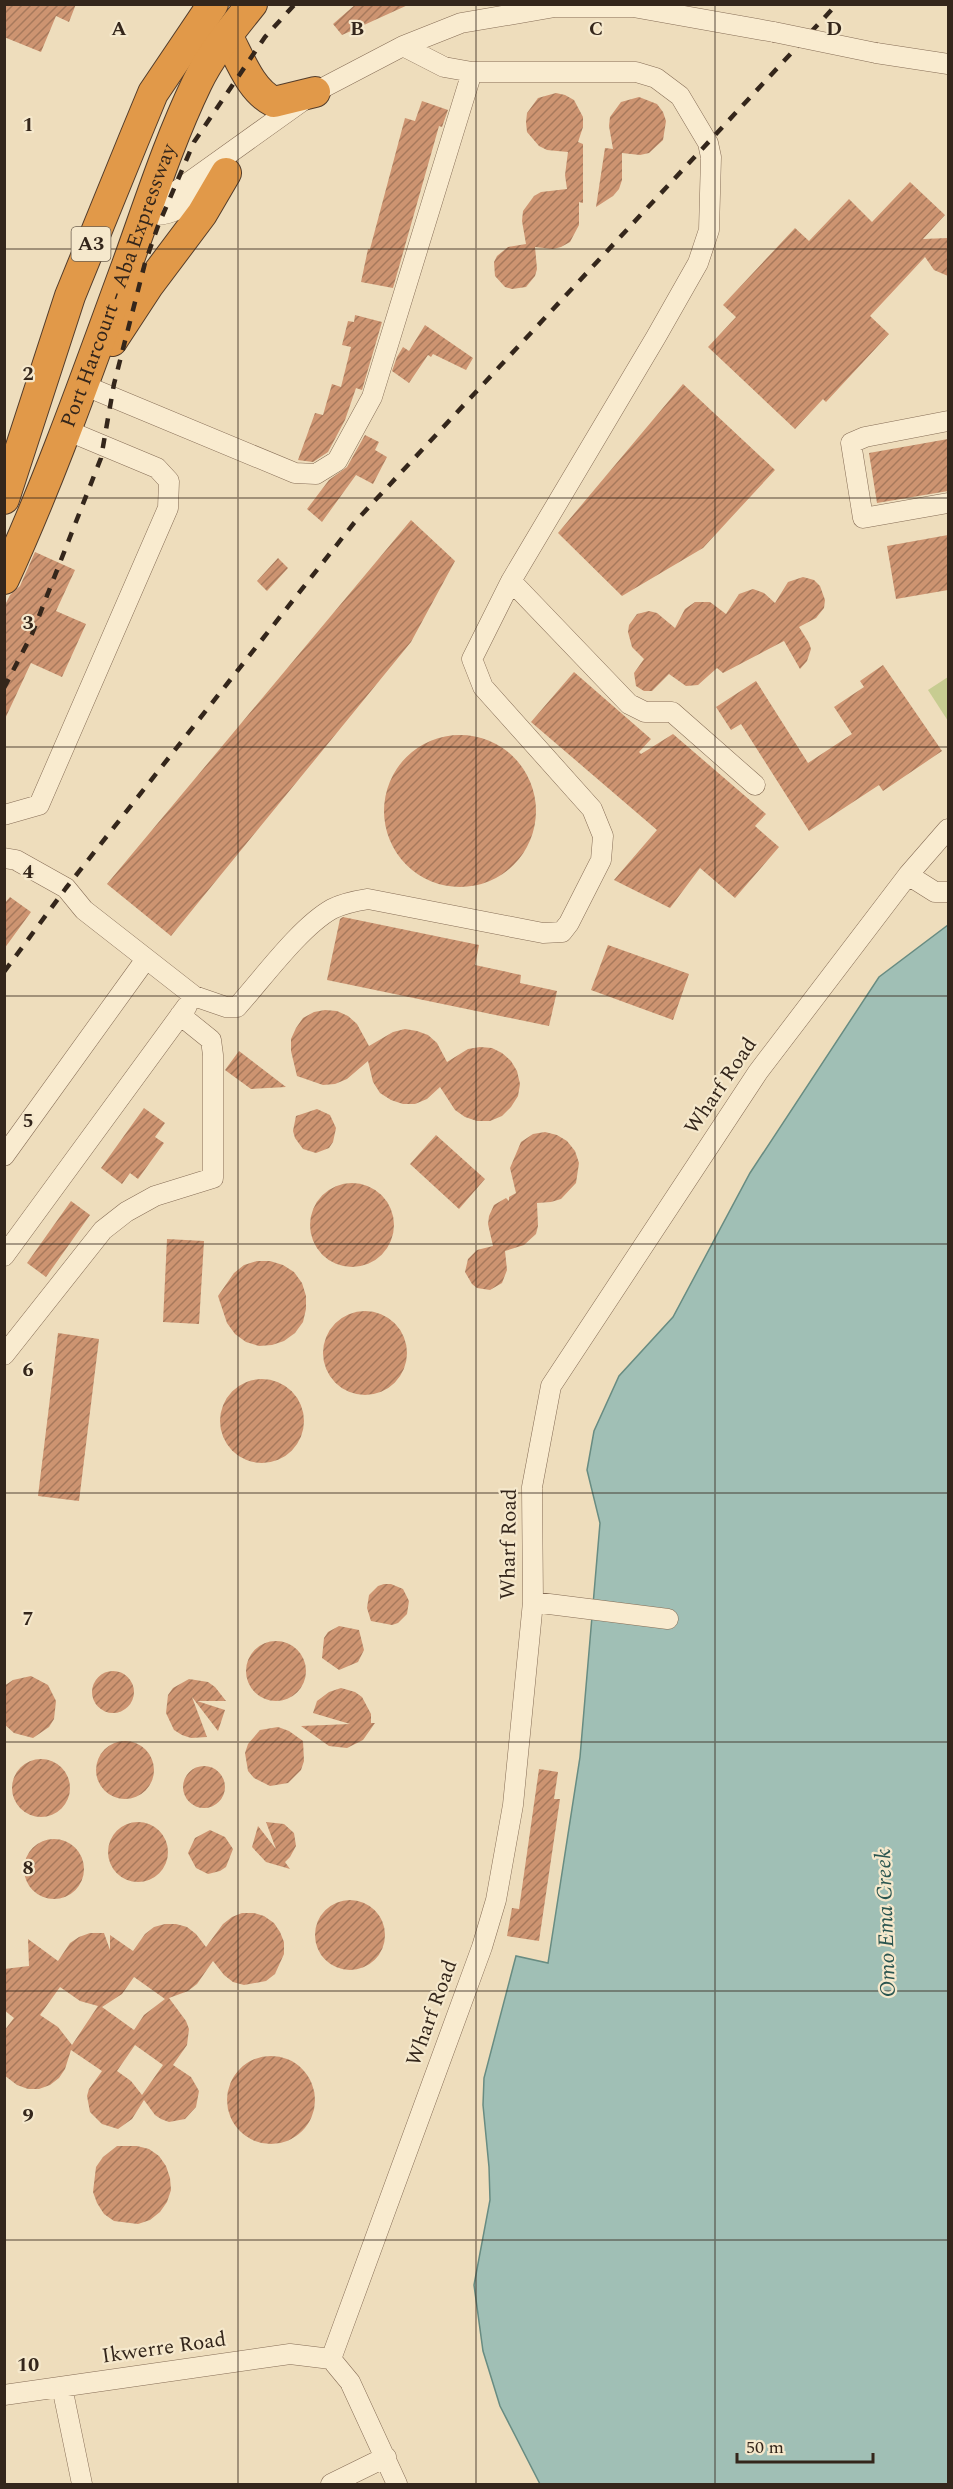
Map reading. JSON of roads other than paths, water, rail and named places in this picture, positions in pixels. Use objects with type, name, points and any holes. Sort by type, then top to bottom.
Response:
[{"type":"highway","name":"Port Harcourt - Aba Expressway","points":[[4,499],[70,297],[153,93],[213,4]]},
{"type":"highway","name":"Port Harcourt - Aba Expressway","points":[[4,579],[26,532],[69,422],[162,168],[198,82],[227,35],[252,4]]},
{"type":"highway","points":[[227,35],[251,80],[265,98],[274,102],[315,92]]},
{"type":"highway","points":[[17,464],[56,380],[92,283],[117,240],[124,231],[146,213],[136,206],[135,189],[187,45]]},
{"type":"highway","points":[[69,422],[112,342],[148,286],[202,214],[226,173]]},
{"type":"street","points":[[146,213],[315,92],[403,46],[461,22],[555,7],[633,7],[876,53],[948,64]]},
{"type":"street","points":[[4,858],[16,860],[66,888],[84,910],[194,996],[226,1007],[237,1007],[305,930],[331,910],[349,902],[368,899],[543,933],[562,932],[570,924],[601,860],[603,836],[592,809],[483,687],[472,659],[511,582],[698,263],[709,230],[711,157],[708,143],[680,96],[656,78],[636,72],[472,72],[444,67],[403,46]]},
{"type":"street","points":[[88,387],[295,472],[316,474],[337,461],[372,397],[472,72]]},
{"type":"street","points":[[146,213],[157,216],[184,206],[226,173],[259,130]]},
{"type":"street","points":[[948,421],[865,437],[851,443],[863,518],[948,504]]},
{"type":"street","points":[[4,814],[39,805],[168,508],[169,481],[157,468],[69,422]]},
{"type":"street","points":[[511,582],[629,704],[645,712],[672,712],[756,785]]},
{"type":"street","name":"Wharf Road","points":[[331,2358],[412,2140],[496,1900],[513,1805],[533,1602],[532,1487],[550,1386],[758,1072],[909,875],[948,829]]},
{"type":"street","points":[[909,875],[935,892],[948,892]]},
{"type":"street","points":[[4,1156],[146,959]]},
{"type":"street","points":[[4,1256],[194,996]]},
{"type":"street","points":[[4,1355],[103,1230],[126,1212],[155,1196],[213,1178],[211,1040],[180,1015]]},
{"type":"street","points":[[533,1602],[668,1619]]},
{"type":"street","name":"Ikwerre Road","points":[[4,2396],[290,2354],[331,2358]]},
{"type":"street","points":[[331,2358],[350,2382],[398,2484]]},
{"type":"street","points":[[62,2387],[82,2484]]},
{"type":"street","points":[[331,2484],[386,2457]]},
{"type":"water","name":"Omo Ema Creek","points":[[948,925],[948,2484],[540,2484],[500,2406],[483,2351],[474,2285],[490,2200],[483,2105],[484,2078],[516,1956],[548,1963],[580,1757],[600,1523],[587,1470],[594,1431],[619,1376],[673,1317],[750,1173],[879,977]]},
{"type":"railway","points":[[4,688],[32,634],[101,458],[114,384],[145,263],[158,226],[194,142],[265,37],[295,4]]},
{"type":"railway","points":[[4,972],[66,888],[354,523],[837,4]]}]
